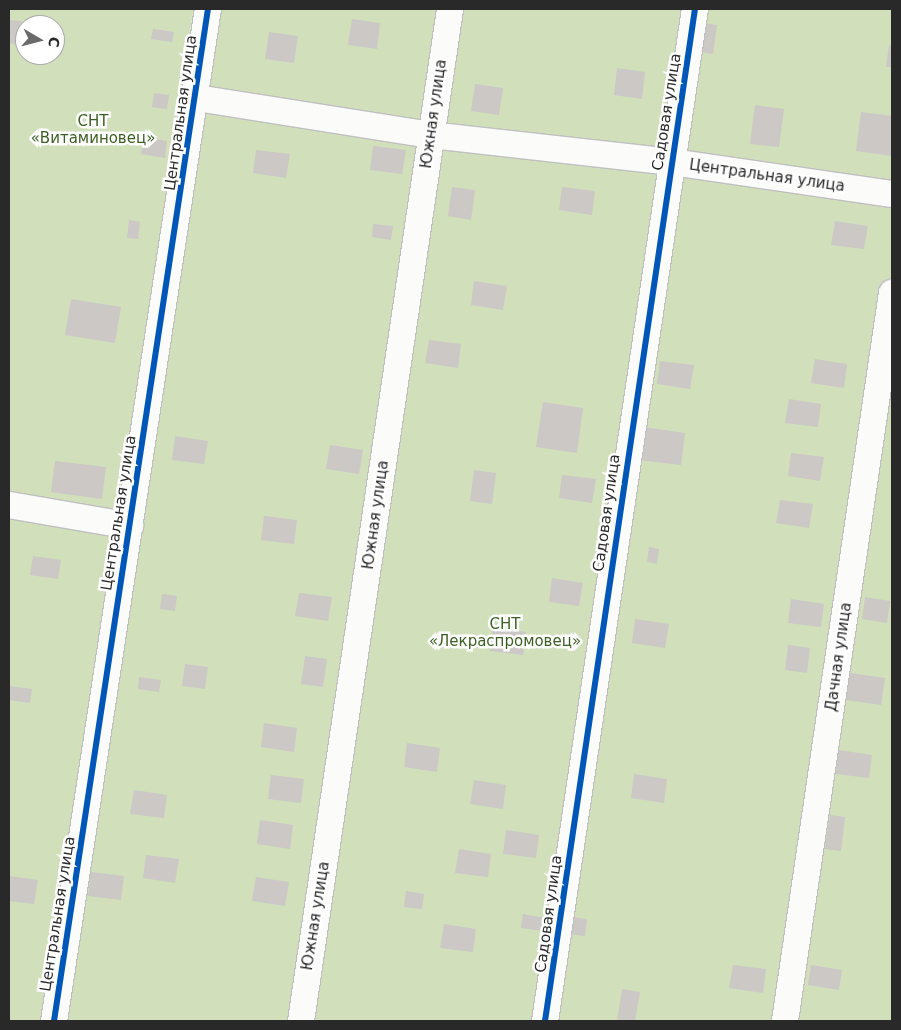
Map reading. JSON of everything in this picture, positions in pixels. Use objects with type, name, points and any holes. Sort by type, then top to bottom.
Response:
[{"type":"street","name":"Центральная улица","points":[[54,1021],[197,98],[208,9]]},
{"type":"street","name":"Южная улица","points":[[300,1021],[450,9]]},
{"type":"street","name":"Садовая улица","points":[[545,1021],[695,9]]},
{"type":"street","name":"Центральная улица","points":[[197,98],[431,135],[672,162],[892,194]]},
{"type":"street","name":"Дачная улица","points":[[785,1021],[892,293]]},
{"type":"street","points":[[9,505],[130,526]]},
{"type":"green space","name":"СНТ «Витаминовец»","points":[[9,9],[193,9],[49,1021],[9,1021]]},
{"type":"green space","name":"СНТ «Лекраспромовец»","points":[[208,9],[892,9],[892,1021],[54,1021]]},
{"type":"building","points":[[352,19],[380,23],[377,49],[348,45]]},
{"type":"building","points":[[9,20],[15,20],[15,44],[9,43]]},
{"type":"building","points":[[697,22],[717,25],[713,54],[693,51]]},
{"type":"building","points":[[153,29],[174,32],[172,42],[151,39]]},
{"type":"building","points":[[269,32],[298,36],[294,63],[265,59]]},
{"type":"building","points":[[889,45],[892,46],[892,67],[886,67]]},
{"type":"building","points":[[617,68],[645,72],[642,99],[614,95]]},
{"type":"building","points":[[475,84],[503,88],[499,115],[471,111]]},
{"type":"building","points":[[154,93],[169,95],[167,109],[152,107]]},
{"type":"building","points":[[755,105],[784,109],[779,147],[750,144]]},
{"type":"building","points":[[861,112],[892,116],[892,156],[856,151]]},
{"type":"building","points":[[143,137],[167,141],[165,158],[141,154]]},
{"type":"building","points":[[373,146],[406,150],[402,174],[370,170]]},
{"type":"building","points":[[256,150],[290,154],[286,178],[253,173]]},
{"type":"building","points":[[452,187],[475,190],[471,220],[448,216]]},
{"type":"building","points":[[562,187],[595,191],[592,215],[559,210]]},
{"type":"building","points":[[129,220],[140,222],[138,239],[127,238]]},
{"type":"building","points":[[835,221],[868,226],[864,249],[831,245]]},
{"type":"building","points":[[373,224],[393,226],[391,240],[372,237]]},
{"type":"building","points":[[474,281],[507,286],[503,310],[471,305]]},
{"type":"building","points":[[71,299],[121,307],[115,343],[65,335]]},
{"type":"building","points":[[429,340],[461,344],[458,368],[425,363]]},
{"type":"building","points":[[815,359],[847,364],[844,388],[811,383]]},
{"type":"building","points":[[660,361],[694,365],[690,389],[657,384]]},
{"type":"building","points":[[789,399],[821,404],[818,427],[785,423]]},
{"type":"building","points":[[543,402],[583,408],[577,453],[536,447]]},
{"type":"building","points":[[643,427],[685,433],[681,465],[638,460]]},
{"type":"building","points":[[175,436],[208,441],[204,464],[172,460]]},
{"type":"building","points":[[330,445],[363,450],[359,474],[326,469]]},
{"type":"building","points":[[791,453],[824,457],[820,481],[788,476]]},
{"type":"building","points":[[55,461],[106,467],[102,499],[51,492]]},
{"type":"building","points":[[474,470],[496,473],[492,504],[470,501]]},
{"type":"building","points":[[562,475],[596,479],[592,503],[559,498]]},
{"type":"building","points":[[780,500],[813,504],[809,528],[776,523]]},
{"type":"building","points":[[264,516],[297,520],[294,544],[261,540]]},
{"type":"building","points":[[649,547],[659,549],[657,564],[647,562]]},
{"type":"building","points":[[33,556],[61,560],[58,579],[30,575]]},
{"type":"building","points":[[552,578],[583,583],[579,606],[549,602]]},
{"type":"building","points":[[299,593],[332,597],[328,621],[295,616]]},
{"type":"building","points":[[162,594],[177,596],[175,611],[160,609]]},
{"type":"building","points":[[865,597],[890,601],[887,623],[862,619]]},
{"type":"building","points":[[791,599],[824,604],[821,627],[788,623]]},
{"type":"building","points":[[635,619],[669,624],[665,648],[632,643]]},
{"type":"building","points":[[493,627],[526,632],[523,655],[490,651]]},
{"type":"building","points":[[788,645],[810,648],[807,673],[785,670]]},
{"type":"building","points":[[305,656],[327,659],[323,687],[301,684]]},
{"type":"building","points":[[185,664],[208,667],[205,689],[182,686]]},
{"type":"building","points":[[850,673],[885,678],[881,705],[846,700]]},
{"type":"building","points":[[139,677],[161,680],[159,692],[138,689]]},
{"type":"building","points":[[9,686],[32,689],[30,703],[9,700]]},
{"type":"building","points":[[264,723],[297,728],[294,752],[261,747]]},
{"type":"building","points":[[407,743],[440,748],[437,772],[404,767]]},
{"type":"building","points":[[839,750],[872,755],[869,778],[836,774]]},
{"type":"building","points":[[634,774],[667,779],[664,803],[631,798]]},
{"type":"building","points":[[271,775],[304,779],[301,803],[268,799]]},
{"type":"building","points":[[474,780],[506,785],[503,809],[470,804]]},
{"type":"building","points":[[134,790],[167,795],[164,818],[130,814]]},
{"type":"building","points":[[830,815],[845,817],[841,851],[825,849]]},
{"type":"building","points":[[260,820],[293,825],[290,849],[257,844]]},
{"type":"building","points":[[506,830],[539,835],[536,858],[503,854]]},
{"type":"building","points":[[459,849],[491,854],[488,877],[455,873]]},
{"type":"building","points":[[146,855],[179,859],[175,883],[143,878]]},
{"type":"building","points":[[91,872],[124,876],[121,900],[88,896]]},
{"type":"building","points":[[9,876],[38,880],[34,904],[9,901]]},
{"type":"building","points":[[256,877],[289,882],[285,906],[252,901]]},
{"type":"building","points":[[406,891],[424,894],[422,909],[404,907]]},
{"type":"building","points":[[523,914],[545,918],[543,931],[521,928]]},
{"type":"building","points":[[570,917],[587,919],[585,936],[568,934]]},
{"type":"building","points":[[444,924],[476,929],[473,952],[440,948]]},
{"type":"building","points":[[733,965],[766,969],[763,993],[729,988]]},
{"type":"building","points":[[811,965],[842,970],[839,990],[808,985]]},
{"type":"building","points":[[622,989],[640,992],[635,1021],[617,1021]]},
{"type":"cycle path","points":[[54,1021],[208,9]]},
{"type":"cycle path","points":[[545,1021],[695,9]]}]
